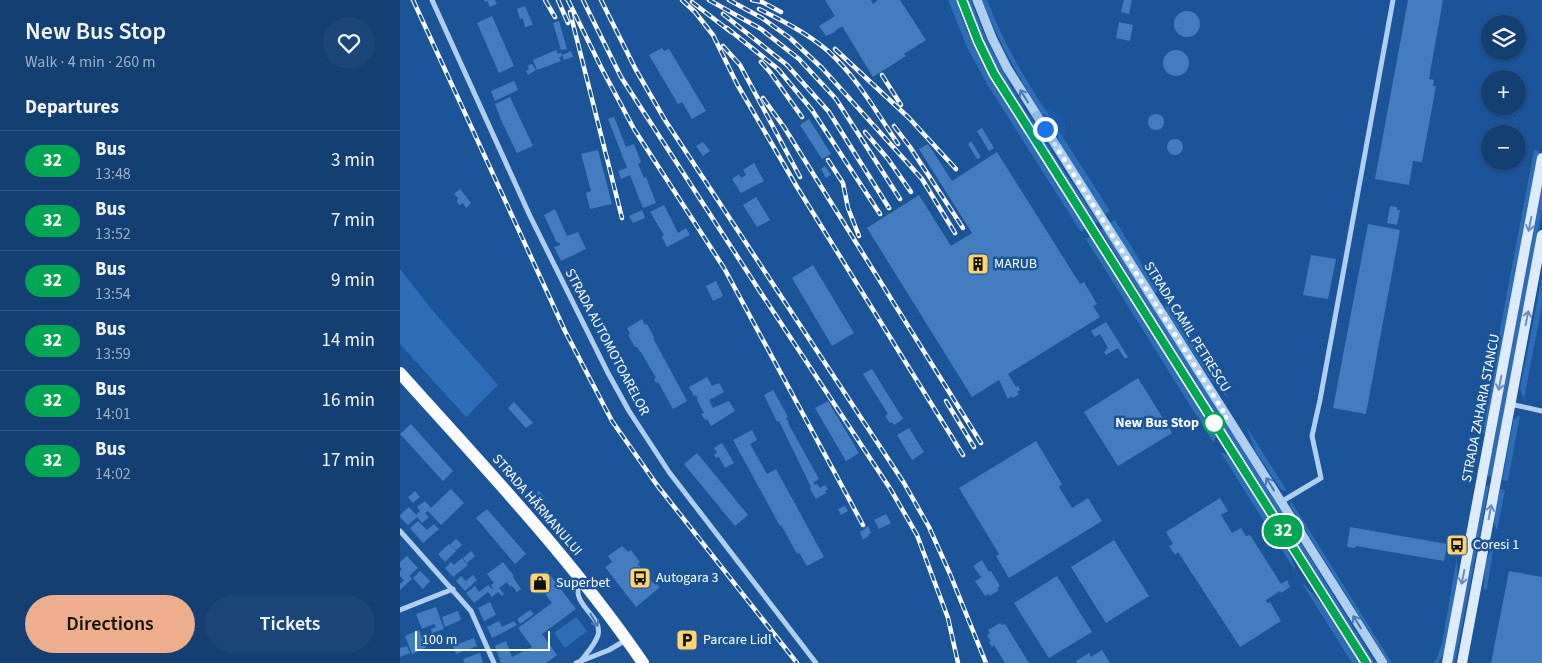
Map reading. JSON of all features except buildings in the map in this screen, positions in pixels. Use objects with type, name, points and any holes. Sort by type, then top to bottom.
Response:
[{"type":"main road","name":"STRADA ZAHARIA STANCU","points":[[1446,661],[1542,158]]},
{"type":"main road","name":"STRADA ZAHARIA STANCU","points":[[1462,663],[1542,235]]},
{"type":"main road","name":"STRADA HĂRMANULUI","points":[[400,373],[579,576],[643,663]]},
{"type":"street","name":"STRADA AUTOMOTOARELOR","points":[[432,0],[530,216],[629,412],[669,472],[816,663]]},
{"type":"street","name":"STRADA CAMIL PETRESCU","points":[[962,0],[978,41],[994,74],[1366,663]]},
{"type":"street","name":"STRADA CAMIL PETRESCU","points":[[977,0],[992,38],[1007,68],[1383,663]]},
{"type":"street","points":[[1281,502],[1321,478],[1312,436],[1393,0]]},
{"type":"street","points":[[1510,404],[1542,411]]},
{"type":"street","points":[[400,531],[472,611],[494,663]]},
{"type":"street","points":[[578,662],[594,642],[599,630],[597,622],[578,596],[579,576]]},
{"type":"street","points":[[400,610],[453,589]]},
{"type":"street","points":[[578,662],[609,650],[627,640]]},
{"type":"shaded area","points":[[948,0],[956,0],[962,19],[987,72],[1007,106],[1087,228],[1081,232],[987,84],[967,47]]},
{"type":"shaded area","points":[[967,0],[971,0],[988,42],[1018,99],[1098,222],[1095,224],[1000,77],[978,32]]},
{"type":"shaded area","points":[[982,0],[987,0],[1015,60],[1050,117],[1041,113],[1024,85],[1002,44]]},
{"type":"shaded area","points":[[1059,131],[1110,211],[1105,214],[1061,146],[1058,137]]},
{"type":"shaded area","points":[[1534,150],[1539,151],[1487,427],[1480,436]]},
{"type":"shaded area","points":[[1542,184],[1542,210],[1492,477],[1487,476]]},
{"type":"shaded area","points":[[1115,220],[1159,292],[1155,293],[1150,287],[1110,223]]},
{"type":"shaded area","points":[[1104,228],[1375,663],[1370,663],[1358,644],[1101,231]]},
{"type":"shaded area","points":[[1092,235],[1215,431],[1216,437],[1213,442],[1086,239]]},
{"type":"shaded area","points":[[400,269],[433,311],[498,385],[466,417],[400,344]]},
{"type":"shaded area","points":[[1542,277],[1542,305],[1524,399],[1520,389]]},
{"type":"shaded area","points":[[1167,302],[1230,400],[1211,380],[1167,312],[1165,305]]},
{"type":"shaded area","points":[[1520,415],[1508,481],[1502,480],[1514,419]]},
{"type":"shaded area","points":[[1246,426],[1287,491],[1281,490],[1255,450]]},
{"type":"shaded area","points":[[1221,453],[1231,455],[1282,535],[1294,569]]},
{"type":"shaded area","points":[[1485,486],[1489,486],[1455,663],[1450,663]]},
{"type":"shaded area","points":[[1500,489],[1505,490],[1497,530],[1494,516]]},
{"type":"shaded area","points":[[1291,501],[1392,663],[1389,663],[1291,507]]},
{"type":"shaded area","points":[[1494,546],[1486,590],[1484,589],[1485,566],[1488,555]]},
{"type":"shaded area","points":[[1457,558],[1458,581],[1445,652],[1438,663],[1433,663],[1437,658],[1442,643]]},
{"type":"shaded area","points":[[1304,584],[1329,612],[1360,663],[1352,663]]},
{"type":"shaded area","points":[[576,617],[587,631],[565,648],[554,633]]},
{"type":"railway","points":[[413,0],[565,331],[612,421],[657,485],[797,663]]},
{"type":"railway","points":[[545,0],[555,17]]},
{"type":"railway","points":[[558,0],[568,23]]},
{"type":"railway","points":[[568,0],[634,129],[724,268],[863,525]]},
{"type":"railway","points":[[583,0],[621,77],[891,490],[917,535],[948,618],[958,663]]},
{"type":"railway","points":[[601,0],[636,70],[665,120],[904,483],[929,527],[986,663]]},
{"type":"railway","points":[[682,0],[695,12],[713,35],[737,84],[797,187],[963,455]]},
{"type":"railway","points":[[709,0],[761,29],[799,59],[836,99],[900,199]]},
{"type":"railway","points":[[729,0],[762,18],[790,38],[822,68],[922,179],[955,233]]},
{"type":"railway","points":[[752,0],[762,2],[781,12]]},
{"type":"railway","points":[[692,2],[731,32]]},
{"type":"railway","points":[[759,9],[803,33],[828,51],[857,83],[898,144]]},
{"type":"railway","points":[[570,12],[622,218]]},
{"type":"railway","points":[[723,14],[787,65],[829,112],[889,208]]},
{"type":"railway","points":[[727,28],[778,69],[812,110],[880,214]]},
{"type":"railway","points":[[723,46],[740,65],[800,177]]},
{"type":"railway","points":[[835,49],[909,118],[956,169]]},
{"type":"railway","points":[[761,62],[802,117]]},
{"type":"railway","points":[[882,75],[901,105]]},
{"type":"railway","points":[[763,98],[784,127],[981,443]]},
{"type":"railway","points":[[894,126],[963,228]]},
{"type":"railway","points":[[865,132],[888,159],[911,192]]},
{"type":"railway","points":[[828,160],[843,183],[848,208],[859,236]]},
{"type":"railway","points":[[946,401],[974,447]]},
{"type":"bus line","name":"32","points":[[962,0],[965,11],[994,74],[1366,663]]},
{"type":"place","name":"MARUB","points":[[978,264]]},
{"type":"place","name":"New Bus Stop","points":[[1214,423]]},
{"type":"place","name":"Coresi 1","points":[[1457,545]]},
{"type":"place","name":"Autogara 3","points":[[640,578]]},
{"type":"place","name":"Superbet","points":[[540,583]]},
{"type":"place","name":"Parcare Lidl","points":[[687,640]]},
{"type":"route","points":[[1045,129],[1227,417],[1214,423]]}]
